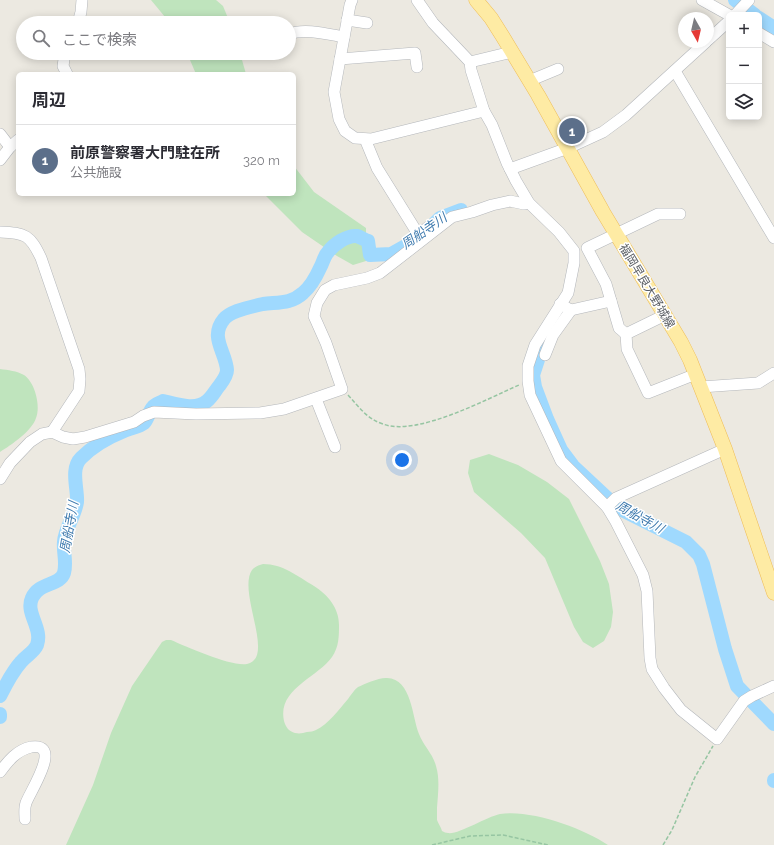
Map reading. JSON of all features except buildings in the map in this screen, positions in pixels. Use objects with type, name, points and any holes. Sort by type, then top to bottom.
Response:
[{"type":"main road","name":"福岡早良大野城線","points":[[476,0],[491,18],[512,52],[684,348],[725,449],[774,593]]},
{"type":"street","points":[[80,16],[82,0]]},
{"type":"street","points":[[352,0],[334,92],[339,119],[345,131],[355,138],[370,140],[484,111]]},
{"type":"street","points":[[417,0],[433,23],[470,62],[471,70],[484,111],[510,169],[527,200],[560,232],[574,251],[574,263],[566,307],[545,355]]},
{"type":"street","points":[[702,0],[726,13]]},
{"type":"street","points":[[737,12],[749,0]]},
{"type":"street","points":[[347,20],[367,23]]},
{"type":"street","points":[[714,35],[726,24]]},
{"type":"street","points":[[296,32],[344,37]]},
{"type":"street","points":[[762,35],[774,42]]},
{"type":"street","points":[[510,169],[568,148],[604,132],[626,115],[700,48]]},
{"type":"street","points":[[340,59],[414,50],[417,67]]},
{"type":"street","points":[[470,62],[512,52]]},
{"type":"street","points":[[64,60],[63,66],[66,72]]},
{"type":"street","points":[[529,81],[558,69]]},
{"type":"street","points":[[675,71],[774,238]]},
{"type":"street","points":[[0,134],[14,144],[0,160]]},
{"type":"street","points":[[366,139],[377,168],[418,234],[433,224],[440,226]]},
{"type":"street","points":[[0,479],[10,463],[30,442],[42,434],[52,432],[62,437],[85,437],[134,422],[143,416],[154,412],[196,414],[260,413],[284,409],[342,389],[326,343],[314,316],[317,303],[325,290],[334,284],[367,278],[380,273],[452,218],[492,205],[510,201],[524,204],[527,200]]},
{"type":"street","points":[[680,214],[658,214],[587,248],[606,284],[619,328],[626,334],[628,349],[648,393],[698,381],[758,383],[774,373]]},
{"type":"street","points":[[0,232],[16,232],[26,236],[34,243],[41,258],[79,369],[79,391],[52,432]]},
{"type":"street","points":[[611,301],[566,307],[535,345],[528,366],[530,395],[561,461],[607,508],[616,522],[642,575],[647,591],[650,658],[652,669],[681,710],[717,739],[748,698],[774,686]]},
{"type":"street","points":[[626,334],[665,315]]},
{"type":"street","points":[[316,399],[335,447]]},
{"type":"street","points":[[607,508],[616,498],[725,449]]},
{"type":"street","points":[[0,772],[11,758],[27,748],[41,748],[45,752],[42,770],[25,804],[25,818]]},
{"type":"path","points":[[342,389],[368,417],[384,425],[404,427],[426,424],[528,381]]},
{"type":"path","points":[[663,845],[672,830],[695,777],[717,739]]},
{"type":"path","points":[[432,845],[470,836],[503,835],[548,845]]},
{"type":"green space","points":[[151,0],[216,0],[223,6],[227,16],[164,16]]},
{"type":"green space","points":[[190,60],[242,60],[245,72],[195,72]]},
{"type":"green space","points":[[296,169],[314,192],[366,228],[366,261],[353,265],[302,232],[266,196],[296,196]]},
{"type":"green space","points":[[0,369],[12,371],[28,378],[36,395],[38,408],[34,423],[30,428],[10,446],[0,452]]},
{"type":"green space","points":[[489,454],[518,465],[547,482],[569,499],[600,561],[609,584],[613,612],[611,627],[604,641],[593,648],[583,642],[574,627],[545,558],[521,533],[474,492],[468,473],[470,460]]},
{"type":"green space","points":[[263,564],[283,568],[319,590],[332,602],[338,619],[338,641],[332,657],[292,692],[286,700],[283,710],[284,721],[289,730],[298,733],[316,730],[338,711],[358,687],[380,679],[387,678],[395,680],[402,685],[410,700],[419,734],[433,757],[436,766],[438,781],[437,820],[442,831],[446,833],[453,833],[500,814],[526,814],[571,826],[608,845],[66,845],[93,785],[111,733],[132,686],[162,642],[171,640],[209,656],[240,664],[247,664],[255,659],[258,650],[249,593],[249,580],[252,570]]},
{"type":"waterway","points":[[735,0],[751,12]]},
{"type":"waterway","points":[[762,20],[774,28]]},
{"type":"waterway","name":"周船寺川","points":[[0,696],[15,670],[37,645],[38,633],[30,604],[32,598],[39,589],[58,580],[64,573],[64,542],[77,502],[75,473],[81,458],[95,446],[118,433],[140,426],[147,419],[150,411],[156,404],[163,401],[180,405],[197,406],[207,401],[223,381],[227,372],[226,363],[218,338],[218,332],[224,319],[230,314],[243,309],[263,304],[289,301],[298,297],[306,291],[313,282],[327,254],[341,241],[349,237],[357,236],[368,241],[370,255],[391,254],[416,240],[440,218],[461,210]]},
{"type":"waterway","name":"周船寺川","points":[[553,326],[546,335],[533,375],[535,387],[561,450],[573,466],[618,508],[686,542],[699,555],[703,564],[725,649],[737,686],[774,724]]},
{"type":"place","name":"前原警察署大門駐在所","points":[[572,131]]}]
